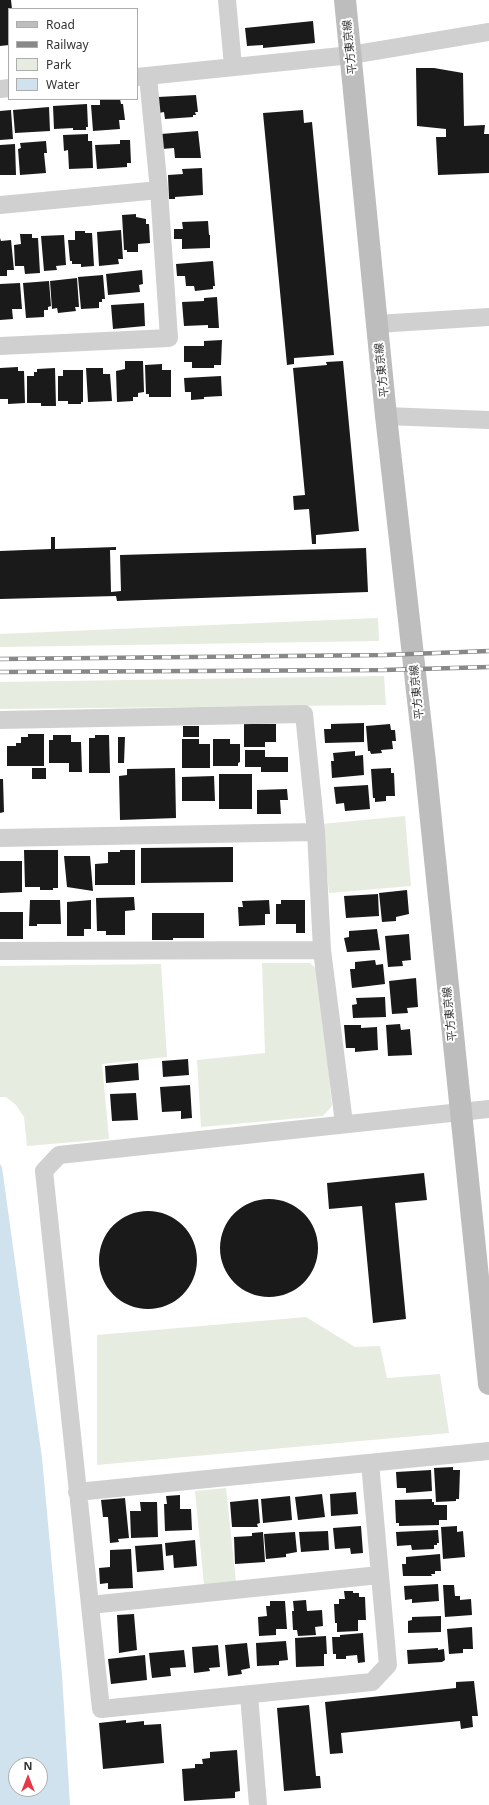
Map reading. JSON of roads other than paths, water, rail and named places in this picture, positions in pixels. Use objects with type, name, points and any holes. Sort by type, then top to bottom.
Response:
[{"type":"main road","name":"平方東京線","points":[[345,0],[386,416],[425,762],[489,1384]]},
{"type":"street","points":[[226,0],[233,66]]},
{"type":"street","points":[[0,346],[169,338],[159,190],[142,77],[351,54],[489,32]]},
{"type":"street","points":[[0,205],[159,190]]},
{"type":"street","points":[[378,324],[489,317]]},
{"type":"street","points":[[386,416],[489,420]]},
{"type":"street","points":[[0,720],[304,714],[316,832],[322,950],[344,1123]]},
{"type":"street","points":[[0,838],[316,832]]},
{"type":"street","points":[[0,952],[322,950]]},
{"type":"street","points":[[370,1463],[388,1665],[372,1682],[249,1696],[101,1709],[44,1171],[59,1155],[344,1123],[489,1109]]},
{"type":"street","points":[[77,1492],[489,1451]]},
{"type":"street","points":[[90,1605],[379,1575]]},
{"type":"street","points":[[249,1696],[258,1805]]},
{"type":"water","points":[[0,1164],[2,1167],[42,1458],[62,1675],[70,1805],[0,1805]]},
{"type":"railway","points":[[0,659],[384,655],[489,651]]},
{"type":"railway","points":[[0,672],[384,670],[489,667]]}]
